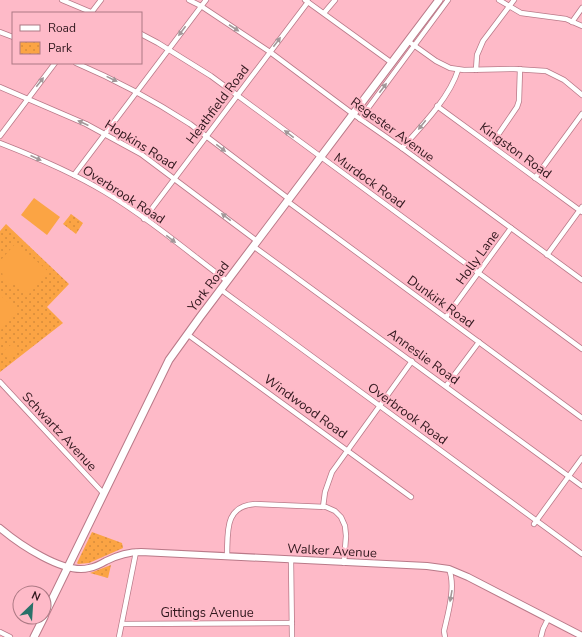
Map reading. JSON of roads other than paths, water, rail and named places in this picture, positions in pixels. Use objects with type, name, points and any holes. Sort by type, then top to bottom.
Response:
[{"type":"main road","name":"York Road","points":[[52,600],[169,360],[220,289],[353,114],[392,63],[411,43],[439,0]]},
{"type":"main road","name":"York Road","points":[[34,637],[40,625]]},
{"type":"street","points":[[62,0],[90,12]]},
{"type":"street","points":[[93,12],[101,0]]},
{"type":"street","name":"Regester Avenue","points":[[189,0],[201,6],[270,52],[582,280]]},
{"type":"street","points":[[74,175],[104,133],[206,0]]},
{"type":"street","points":[[324,13],[335,0]]},
{"type":"street","name":"York Road","points":[[360,119],[411,43],[448,0]]},
{"type":"street","points":[[499,0],[508,7],[524,14],[556,17],[582,26]]},
{"type":"street","points":[[476,70],[477,55],[483,41],[514,0]]},
{"type":"street","points":[[306,1],[392,63]]},
{"type":"street","name":"Heathfield Road","points":[[144,219],[270,52],[306,1]]},
{"type":"street","points":[[572,22],[582,8]]},
{"type":"street","points":[[0,32],[12,37]]},
{"type":"street","name":"Murdock Road","points":[[142,35],[169,49],[237,95],[320,158],[582,349]]},
{"type":"street","points":[[411,43],[436,61],[450,68],[458,70],[520,69],[546,71],[564,80],[582,95]]},
{"type":"street","points":[[0,136],[54,64]]},
{"type":"street","name":"Dunkirk Road","points":[[78,64],[137,91],[185,121],[288,200],[582,418]]},
{"type":"street","points":[[491,145],[517,107],[520,69]]},
{"type":"street","points":[[402,148],[437,106],[454,80],[458,70]]},
{"type":"street","name":"Hopkins Road","points":[[0,87],[104,133],[141,154],[175,178],[255,243]]},
{"type":"street","name":"Kingston Road","points":[[437,106],[581,210]]},
{"type":"street","points":[[535,178],[582,114]]},
{"type":"street","name":"Overbrook Road","points":[[0,142],[74,175],[106,193],[144,219],[227,281]]},
{"type":"street","points":[[547,255],[581,210]]},
{"type":"street","name":"Holly Lane","points":[[446,318],[511,228]]},
{"type":"street","name":"Anneslie Road","points":[[255,243],[582,486]]},
{"type":"street","name":"Overbrook Road","points":[[220,289],[535,522],[582,554]]},
{"type":"street","name":"Windwood Road","points":[[187,334],[411,497]]},
{"type":"street","points":[[446,386],[478,342]]},
{"type":"street","points":[[323,507],[325,492],[332,472],[412,361]]},
{"type":"street","name":"Schwartz Avenue","points":[[0,382],[104,494]]},
{"type":"street","points":[[535,522],[582,458]]},
{"type":"street","points":[[227,556],[229,522],[232,516],[241,507],[247,504],[323,507],[335,511],[343,520],[346,536],[344,563]]},
{"type":"street","points":[[0,528],[22,546],[67,568]]},
{"type":"street","points":[[119,637],[136,552]]},
{"type":"street","name":"Walker Avenue","points":[[67,568],[77,570],[87,569],[122,554],[136,552],[427,566],[449,569],[464,575],[582,636]]},
{"type":"street","points":[[291,559],[292,637]]},
{"type":"street","points":[[445,637],[444,631],[452,589],[449,569]]},
{"type":"street","points":[[541,637],[548,619]]},
{"type":"street","name":"Gittings Avenue","points":[[122,624],[292,623]]},
{"type":"street","points":[[0,632],[10,637]]}]
